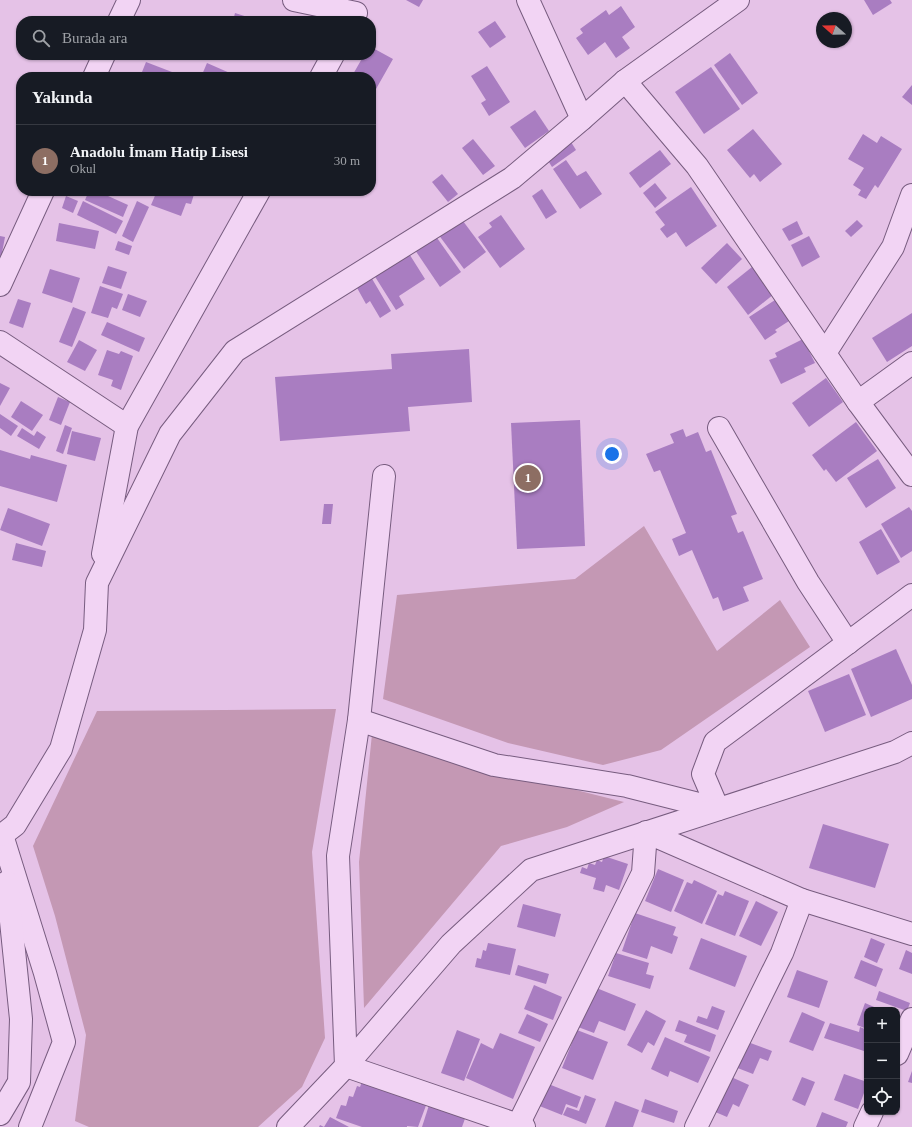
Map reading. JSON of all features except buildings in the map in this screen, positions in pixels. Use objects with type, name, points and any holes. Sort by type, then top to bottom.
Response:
[{"type":"street","points":[[122,16],[129,0]]},
{"type":"street","points":[[294,0],[357,11]]},
{"type":"street","points":[[528,0],[582,119]]},
{"type":"street","points":[[97,583],[170,434],[235,351],[512,178],[625,81],[738,0]]},
{"type":"street","points":[[96,72],[102,60]]},
{"type":"street","points":[[324,72],[330,60]]},
{"type":"street","points":[[625,81],[697,166],[858,402],[912,475]]},
{"type":"street","points":[[825,353],[893,247],[912,194]]},
{"type":"street","points":[[0,285],[41,196]]},
{"type":"street","points":[[1,834],[15,825],[61,749],[95,630],[97,583],[127,426],[256,196]]},
{"type":"street","points":[[0,342],[127,426]]},
{"type":"street","points":[[858,402],[912,363]]},
{"type":"street","points":[[719,428],[808,582],[848,643]]},
{"type":"street","points":[[346,1066],[338,856],[359,720],[384,476]]},
{"type":"street","points":[[718,809],[703,774],[715,742],[912,595]]},
{"type":"street","points":[[359,720],[494,765],[627,786],[718,809]]},
{"type":"street","points":[[288,1127],[346,1066],[450,944],[531,870],[895,752],[912,743]]},
{"type":"street","points":[[346,1066],[520,1126],[643,873],[646,832]]},
{"type":"street","points":[[646,832],[802,900],[912,934]]},
{"type":"street","points":[[1,834],[45,973],[64,1042],[31,1127],[1,1111],[19,1082],[21,1018],[1,834]]},
{"type":"street","points":[[696,1127],[782,953],[802,900]]},
{"type":"street","points":[[900,1047],[912,1019]]},
{"type":"street","points":[[865,1127],[871,1115]]},
{"type":"shaded area","points":[[644,526],[717,651],[780,600],[810,647],[661,750],[603,765],[508,743],[383,699],[397,595],[575,579]]},
{"type":"shaded area","points":[[336,709],[312,852],[325,1038],[302,1087],[258,1127],[89,1127],[75,1121],[86,1035],[55,916],[33,846],[97,711]]},
{"type":"shaded area","points":[[372,734],[504,772],[624,802],[567,827],[501,846],[364,1008],[359,862]]},
{"type":"place","name":"Anadolu İmam Hatip Lisesi","points":[[528,478]]}]
